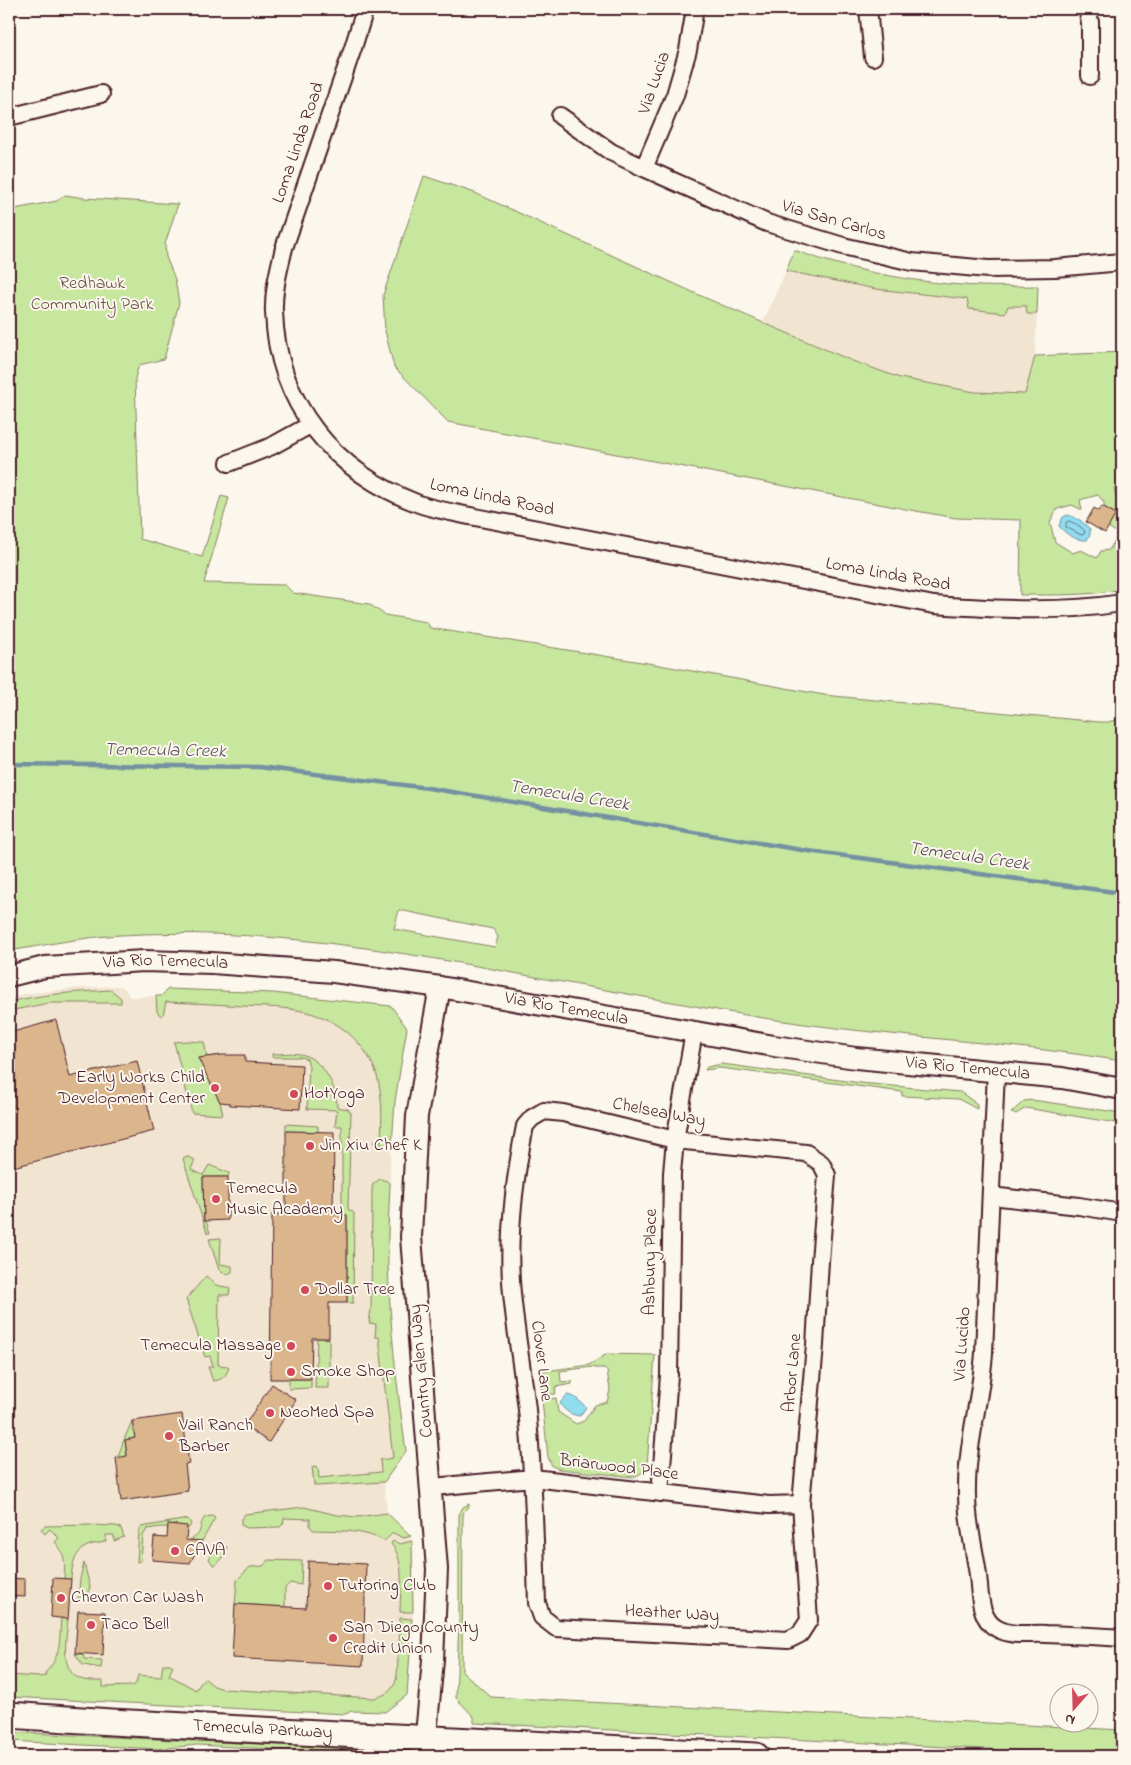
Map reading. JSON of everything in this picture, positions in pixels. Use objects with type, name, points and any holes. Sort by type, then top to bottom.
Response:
[{"type":"main road","name":"Temecula Parkway","points":[[9,1715],[425,1748],[756,1756]]},
{"type":"street","name":"Loma Linda Road","points":[[365,9],[284,248],[276,281],[274,312],[278,345],[288,382],[310,425],[326,445],[344,462],[382,487],[420,504],[474,517],[934,605],[991,609],[1045,609],[1122,603]]},
{"type":"street","name":"Via Lucia","points":[[644,168],[674,95],[688,50],[695,9]]},
{"type":"street","points":[[868,9],[873,57]]},
{"type":"street","points":[[1087,9],[1090,22],[1090,76]]},
{"type":"street","points":[[9,117],[100,94]]},
{"type":"street","name":"Via San Carlos","points":[[560,116],[611,152],[644,168],[767,223],[844,246],[912,262],[988,269],[1055,268],[1122,262]]},
{"type":"street","points":[[229,463],[272,446],[310,425]]},
{"type":"street","name":"Via Rio Temecula","points":[[9,976],[45,967],[144,962],[212,962],[334,972],[440,987],[694,1032],[856,1058],[1062,1078],[1122,1089]]},
{"type":"street","name":"Country Glen Way","points":[[425,1748],[433,1660],[437,1569],[412,1237],[417,1116],[440,987]]},
{"type":"street","name":"Ashbury Place","points":[[660,1493],[669,1376],[672,1173],[675,1140],[694,1032]]},
{"type":"street","name":"Via Lucido","points":[[996,1071],[984,1361],[982,1384],[968,1460],[967,1489],[969,1529],[978,1573],[980,1596],[985,1617],[997,1629],[1016,1634],[1122,1638]]},
{"type":"street","name":"Chelsea Way","points":[[525,1126],[532,1118],[544,1111],[563,1113],[675,1140],[792,1151]]},
{"type":"street","name":"Clover Lane","points":[[525,1126],[512,1212],[511,1281],[528,1419],[533,1478],[537,1603]]},
{"type":"street","name":"Arbor Lane","points":[[792,1151],[806,1153],[821,1163],[827,1175],[816,1345],[801,1504],[809,1620]]},
{"type":"street","points":[[991,1196],[1122,1213]]},
{"type":"street","name":"Briarwood Place","points":[[432,1487],[533,1478],[769,1505],[801,1504]]},
{"type":"street","name":"Heather Way","points":[[537,1603],[542,1617],[556,1628],[788,1640],[800,1634],[809,1620]]},
{"type":"shaded area","points":[[786,271],[876,289],[967,299],[969,309],[1005,312],[1008,306],[1026,306],[1027,314],[1037,314],[1035,356],[1025,394],[975,392],[900,378],[850,360],[763,322]]},
{"type":"shaded area","points":[[1122,485],[1122,524],[1114,487]]},
{"type":"shaded area","points":[[121,986],[130,997],[161,996],[168,989],[273,993],[391,1006],[407,1028],[395,1101],[390,1167],[388,1262],[391,1332],[396,1385],[406,1451],[384,1482],[387,1513],[411,1536],[414,1567],[413,1612],[407,1695],[385,1712],[351,1711],[346,1714],[9,1697],[9,998],[24,994]]},
{"type":"green space","points":[[424,176],[475,193],[708,299],[850,360],[900,378],[975,392],[1025,394],[1035,356],[1122,352],[1122,485],[1114,488],[1122,524],[1122,589],[1084,594],[1020,595],[1021,520],[956,518],[448,422],[394,367],[385,331],[383,295]],"holes":[[[1098,495],[1104,502],[1104,507],[1116,514],[1108,527],[1119,534],[1109,550],[1101,551],[1097,558],[1081,550],[1073,553],[1055,542],[1050,522],[1057,509],[1072,505],[1082,510],[1080,500]]]},
{"type":"green space","name":"Redhawk Community Park","points":[[65,195],[178,204],[165,244],[166,257],[175,279],[179,303],[164,359],[139,365],[135,378],[140,539],[202,557],[221,496],[229,498],[204,583],[285,585],[293,593],[369,604],[385,615],[427,622],[430,628],[654,664],[824,695],[1099,722],[1108,722],[1122,718],[1122,1061],[1077,1054],[853,1030],[763,1018],[432,958],[329,943],[277,938],[173,933],[79,939],[9,951],[9,210],[57,201]],"holes":[[[399,910],[493,929],[498,937],[495,947],[394,929]]]},
{"type":"green space","points":[[794,250],[862,270],[910,279],[958,285],[1038,286],[1037,314],[1027,314],[1026,306],[1008,306],[1005,313],[969,309],[967,299],[876,289],[786,271]]},
{"type":"green space","points":[[168,989],[273,993],[391,1006],[407,1028],[395,1101],[392,1146],[373,1143],[381,1141],[382,1116],[379,1084],[376,1072],[368,1057],[361,1046],[348,1033],[321,1017],[292,1009],[166,1002],[163,1015],[161,1016],[157,1012],[156,996],[161,996]]},
{"type":"green space","points":[[111,990],[121,998],[121,1003],[49,1003],[9,1011],[9,1002],[21,999]]},
{"type":"green space","points":[[174,1042],[204,1042],[207,1057],[199,1058],[220,1102],[223,1115],[192,1113]]},
{"type":"green space","points":[[272,1054],[304,1055],[318,1063],[332,1084],[337,1107],[348,1109],[351,1113],[348,1209],[354,1213],[353,1303],[347,1303],[347,1215],[342,1215],[342,1126],[335,1126],[337,1110],[307,1109],[309,1066],[307,1059],[301,1057],[272,1057]]},
{"type":"green space","points":[[722,1064],[861,1083],[960,1092],[977,1104],[977,1109],[958,1099],[902,1096],[902,1092],[720,1068],[705,1070],[707,1067]]},
{"type":"green space","points":[[1032,1100],[1122,1113],[1122,1124],[1026,1108],[1016,1114],[1011,1113],[1024,1101]]},
{"type":"green space","points":[[286,1124],[318,1126],[318,1132],[286,1131]]},
{"type":"green space","points":[[188,1157],[195,1160],[191,1169],[203,1175],[209,1165],[229,1173],[228,1177],[203,1177],[204,1220],[210,1233],[207,1233],[184,1162],[183,1158]]},
{"type":"green space","points":[[380,1179],[390,1184],[388,1244],[390,1311],[406,1451],[384,1482],[316,1486],[314,1485],[312,1467],[316,1466],[318,1468],[319,1478],[381,1472],[380,1460],[393,1458],[379,1337],[375,1337],[376,1324],[369,1323],[371,1309],[372,1189],[373,1184]]},
{"type":"green space","points":[[221,1238],[220,1264],[232,1266],[232,1272],[228,1274],[219,1270],[209,1239]]},
{"type":"green space","points":[[206,1276],[216,1285],[230,1288],[229,1295],[219,1295],[218,1365],[229,1367],[223,1377],[213,1381],[208,1367],[213,1366],[210,1356],[205,1357],[186,1299]]},
{"type":"green space","points":[[317,1338],[329,1338],[329,1388],[315,1388]]},
{"type":"green space","points":[[607,1354],[655,1355],[647,1466],[642,1473],[633,1477],[559,1469],[552,1466],[548,1457],[542,1400],[556,1398],[558,1412],[576,1424],[584,1421],[595,1405],[607,1402],[610,1390],[607,1371],[603,1368],[593,1367],[560,1371],[561,1382],[572,1381],[572,1384],[555,1387],[556,1394],[542,1395],[538,1372],[589,1365]]},
{"type":"green space","points":[[289,1379],[311,1379],[311,1388],[289,1389]]},
{"type":"green space","points":[[132,1421],[135,1438],[125,1440],[127,1457],[118,1458],[123,1442]]},
{"type":"green space","points":[[469,1504],[469,1507],[463,1513],[462,1671],[491,1697],[1048,1726],[1048,1732],[1098,1732],[1098,1729],[1122,1730],[1122,1756],[474,1723],[474,1717],[456,1698],[459,1620],[459,1515],[463,1507]]},
{"type":"green space","points":[[304,1507],[337,1515],[357,1517],[387,1513],[411,1536],[404,1538],[393,1533],[384,1541],[367,1534],[313,1530],[310,1526],[310,1519],[284,1518],[283,1524],[280,1527],[247,1528],[241,1525],[241,1519],[245,1514]]},
{"type":"green space","points":[[212,1516],[215,1518],[202,1541],[190,1540],[198,1535],[205,1517]]},
{"type":"green space","points":[[188,1519],[191,1524],[189,1528],[161,1527],[147,1529],[143,1536],[141,1561],[137,1562],[141,1527]]},
{"type":"green space","points":[[45,1526],[116,1526],[121,1528],[124,1537],[114,1541],[114,1535],[106,1535],[106,1541],[85,1547],[75,1559],[71,1579],[64,1579],[63,1555],[55,1542],[59,1538],[50,1529],[45,1534],[41,1529]]},
{"type":"green space","points":[[393,1541],[400,1544],[412,1541],[413,1612],[400,1612],[400,1567],[396,1551],[391,1544]]},
{"type":"green space","points":[[216,1546],[227,1547],[224,1557],[214,1566],[209,1559]]},
{"type":"green space","points":[[269,1560],[302,1561],[301,1585],[290,1583],[285,1588],[285,1607],[235,1604],[237,1580],[250,1567],[263,1566]]},
{"type":"green space","points":[[84,1563],[90,1587],[87,1595],[78,1600],[80,1579]]},
{"type":"green space","points":[[61,1618],[68,1619],[66,1657],[70,1671],[81,1679],[103,1681],[103,1687],[132,1686],[136,1684],[138,1675],[161,1677],[163,1664],[170,1664],[173,1666],[169,1675],[196,1690],[204,1678],[214,1686],[223,1689],[374,1698],[383,1695],[393,1687],[397,1674],[398,1651],[410,1652],[407,1695],[385,1712],[351,1711],[346,1714],[9,1697],[9,1675],[46,1676],[45,1673],[57,1654],[60,1641]]},
{"type":"green space","points":[[400,1618],[412,1619],[411,1644],[399,1644]]},
{"type":"green space","points":[[75,1654],[83,1654],[84,1659],[102,1660],[101,1668],[83,1665]]},
{"type":"green space","points":[[9,1732],[383,1750],[387,1751],[387,1753],[383,1755],[197,1745],[158,1749],[9,1741]]},
{"type":"water","points":[[1068,515],[1080,520],[1090,529],[1087,540],[1079,539],[1064,532],[1059,526],[1063,517]]},
{"type":"water","points":[[568,1395],[576,1398],[586,1407],[580,1416],[568,1412],[560,1403]]},
{"type":"building","points":[[1102,506],[1116,514],[1105,533],[1086,522],[1094,508],[1099,511]]},
{"type":"building","points":[[56,1020],[70,1077],[137,1061],[154,1131],[9,1168],[9,1033]]},
{"type":"building","points":[[245,1055],[245,1062],[302,1065],[300,1109],[230,1105],[230,1103],[220,1102],[198,1058]]},
{"type":"building","points":[[286,1131],[334,1132],[333,1214],[347,1215],[347,1303],[329,1303],[329,1338],[312,1338],[311,1379],[270,1379],[272,1214],[286,1215]]},
{"type":"building","name":"Temecula Music Academy","points":[[203,1177],[228,1177],[228,1220],[204,1221]]},
{"type":"building","name":"NeoMed Spa","points":[[272,1384],[296,1400],[269,1442],[244,1426]]},
{"type":"building","points":[[182,1414],[189,1463],[185,1464],[188,1491],[121,1501],[116,1458],[127,1456],[125,1440],[135,1438],[132,1421]]},
{"type":"building","name":"CAVA","points":[[168,1524],[187,1526],[186,1540],[202,1541],[190,1563],[152,1560],[154,1537],[167,1538]]},
{"type":"building","points":[[308,1561],[366,1564],[363,1666],[232,1658],[235,1604],[306,1608]]},
{"type":"building","points":[[9,1578],[25,1579],[25,1597],[9,1596]]},
{"type":"building","name":"Chevron Car Wash","points":[[53,1578],[71,1579],[68,1619],[51,1617]]},
{"type":"building","name":"Taco Bell","points":[[78,1611],[105,1612],[103,1655],[75,1653]]},
{"type":"waterway","name":"Temecula Creek","points":[[9,764],[259,767],[428,788],[808,851],[1122,893]]},
{"type":"place","name":"Early Works Child Development Center","points":[[215,1088]]},
{"type":"place","name":"HotYoga","points":[[294,1094]]},
{"type":"place","name":"Jin Xiu Chef K","points":[[310,1146]]},
{"type":"place","name":"Temecula Music Academy","points":[[216,1199]]},
{"type":"place","name":"Dollar Tree","points":[[305,1290]]},
{"type":"place","name":"Temecula Massage","points":[[291,1346]]},
{"type":"place","name":"Smoke Shop","points":[[291,1372]]},
{"type":"place","name":"NeoMed Spa","points":[[270,1413]]},
{"type":"place","name":"Vail Ranch Barber","points":[[169,1436]]},
{"type":"place","name":"CAVA","points":[[175,1551]]},
{"type":"place","name":"Tutoring Club","points":[[328,1586]]},
{"type":"place","name":"Chevron Car Wash","points":[[61,1598]]},
{"type":"place","name":"Taco Bell","points":[[91,1625]]},
{"type":"place","name":"San Diego County Credit Union","points":[[333,1638]]}]
